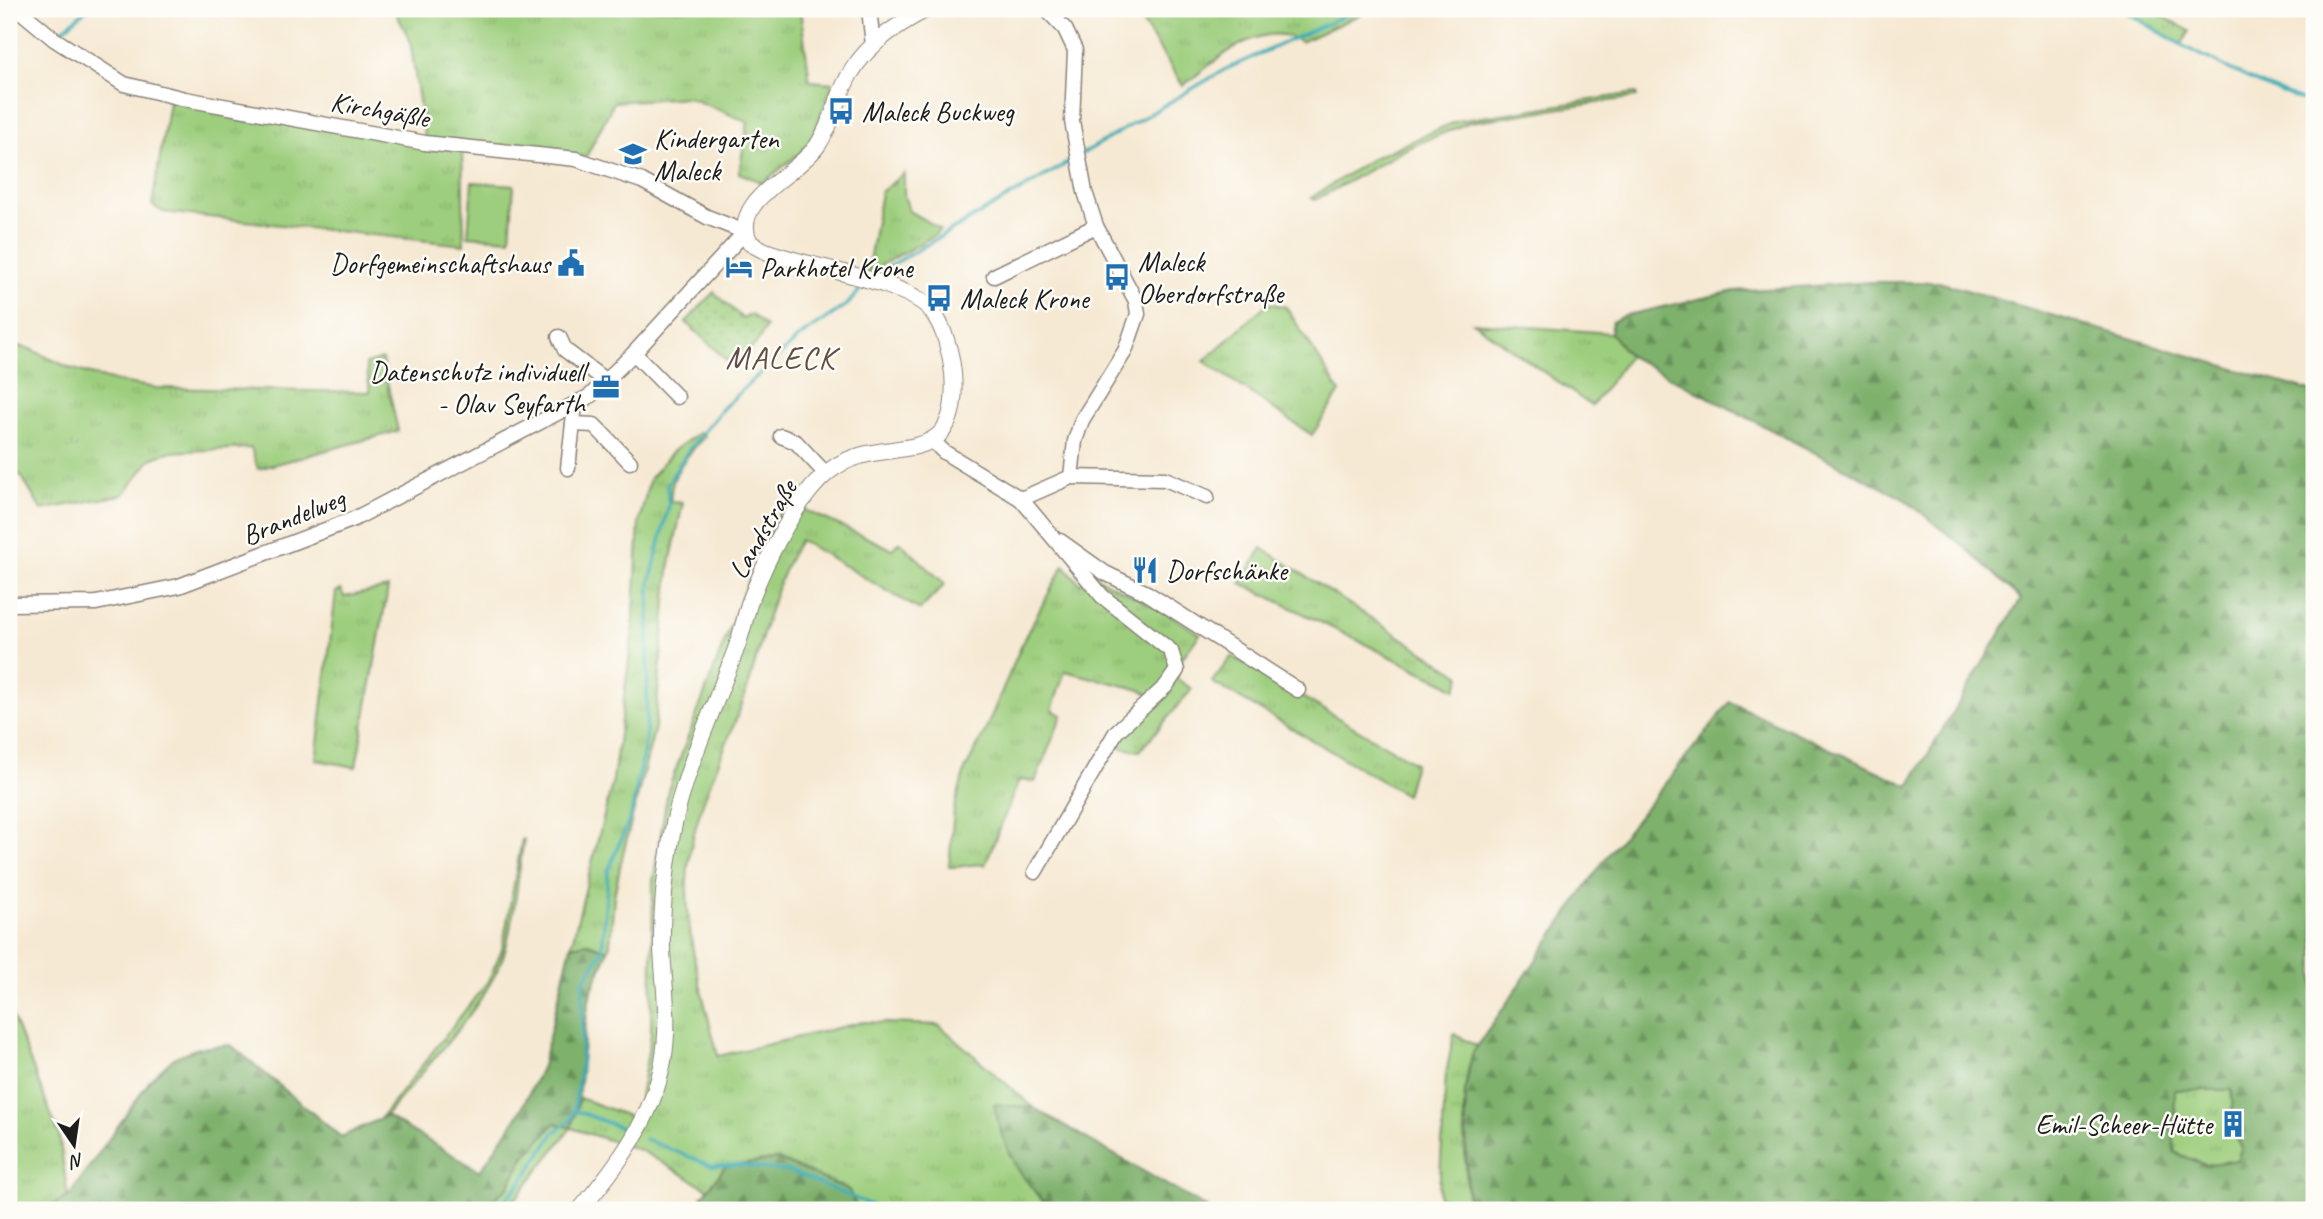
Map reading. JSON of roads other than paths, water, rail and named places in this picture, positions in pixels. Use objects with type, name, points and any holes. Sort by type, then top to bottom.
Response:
[{"type":"street","name":"Kirchgäßle","points":[[18,9],[54,39],[124,84],[184,99],[425,143],[576,159],[642,181],[707,217],[745,232]]},
{"type":"street","points":[[869,9],[873,45]]},
{"type":"street","points":[[927,9],[873,45],[850,74],[819,144],[807,160],[750,208],[745,232],[750,243],[779,257],[888,286],[928,306],[941,326],[953,371],[949,420],[933,441],[944,452],[1021,499],[1102,596],[1171,651],[1177,670],[1166,686],[1116,732],[1035,872]]},
{"type":"street","points":[[1046,9],[1066,29],[1075,50],[1073,131],[1078,167],[1096,226],[1136,301],[1138,314],[1125,351],[1082,420],[1075,441],[1071,477]]},
{"type":"street","points":[[994,276],[1096,226]]},
{"type":"street","name":"Brandelweg","points":[[9,604],[96,603],[179,586],[354,519],[575,406],[635,353],[745,232]]},
{"type":"street","points":[[559,337],[565,350],[606,381]]},
{"type":"street","points":[[635,353],[677,397]]},
{"type":"street","points":[[568,468],[575,406]]},
{"type":"street","points":[[573,424],[594,425],[630,462]]},
{"type":"street","points":[[780,436],[796,442],[826,474]]},
{"type":"street","name":"Landstraße","points":[[580,1210],[638,1132],[656,1090],[663,1061],[666,1029],[663,898],[671,837],[684,782],[765,566],[791,521],[826,474],[864,454],[908,449],[933,441]]},
{"type":"street","points":[[1021,499],[1071,477],[1165,480],[1207,497]]},
{"type":"street","points":[[1054,540],[1065,542],[1105,573],[1147,593],[1298,690]]},
{"type":"waterway","points":[[58,34],[87,9]]},
{"type":"waterway","points":[[1082,154],[1224,70],[1359,9]]},
{"type":"waterway","points":[[2121,9],[2187,48],[2260,84],[2314,105]]},
{"type":"waterway","points":[[871,277],[1076,158]]},
{"type":"waterway","points":[[495,1210],[521,1183],[554,1133],[570,1120],[574,1110],[581,1064],[583,982],[602,952],[608,871],[631,816],[646,738],[650,582],[669,505],[667,485],[688,451],[723,408],[799,337],[848,304],[864,285]]},
{"type":"waterway","points":[[574,1110],[627,1130]]},
{"type":"waterway","points":[[645,1139],[712,1166],[738,1165],[791,1172],[884,1210]]},
{"type":"place","name":"Maleck Buckweg","points":[[841,111]]},
{"type":"place","name":"Kindergarten Maleck","points":[[633,154]]},
{"type":"place","name":"Dorfgemeinschaftshaus","points":[[571,263]]},
{"type":"place","name":"Parkhotel Krone","points":[[739,267]]},
{"type":"place","name":"Maleck Oberdorfstraße","points":[[1117,277]]},
{"type":"place","name":"Maleck Krone","points":[[939,298]]},
{"type":"place","name":"Datenschutz individuell - Olav Seyfarth","points":[[606,387]]},
{"type":"place","name":"Dorfschänke","points":[[1145,570]]},
{"type":"place","name":"Emil-Scheer-Hütte","points":[[2233,1124]]},
{"type":"district","name":"MALECK","points":[[781,357]]}]
